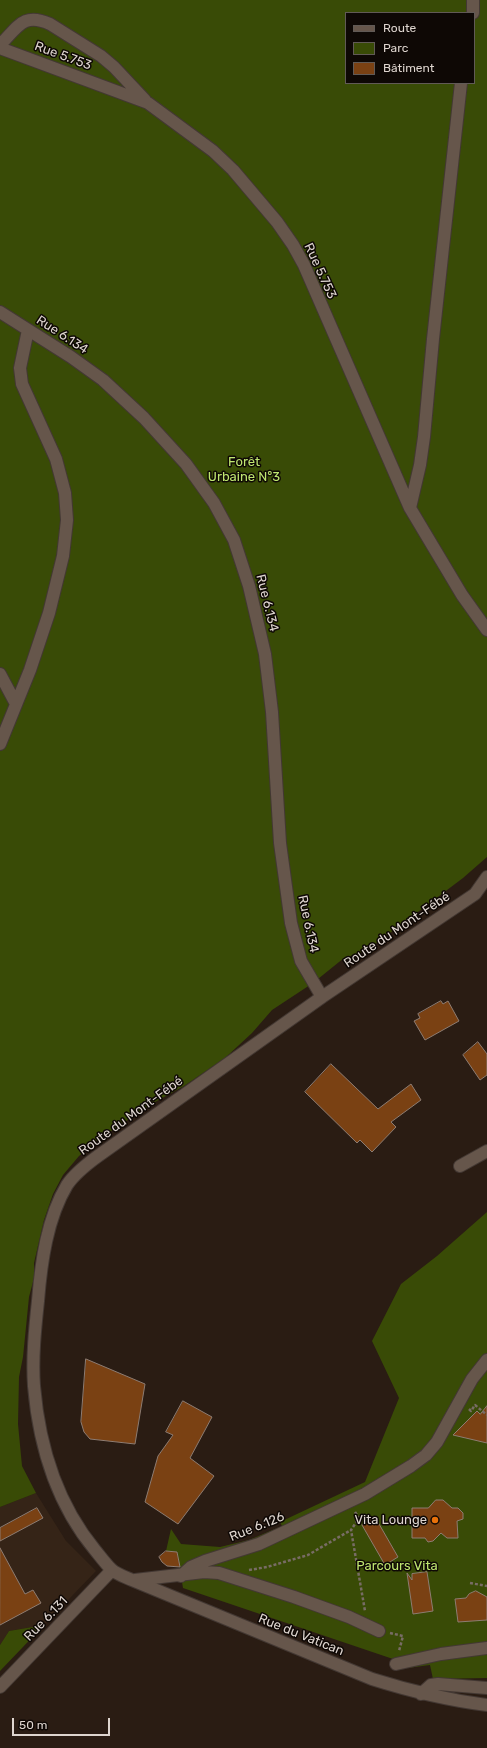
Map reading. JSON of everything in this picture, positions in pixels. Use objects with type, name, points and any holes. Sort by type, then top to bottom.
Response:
[{"type":"street","points":[[473,0],[473,12]]},
{"type":"street","points":[[0,45],[23,22],[32,19],[41,20],[50,24],[101,56],[114,67],[148,102]]},
{"type":"street","name":"Rue 5.753","points":[[0,48],[148,102],[213,151],[233,170],[277,222],[293,245],[304,265],[410,508],[462,595],[487,630]]},
{"type":"street","points":[[410,508],[420,465],[424,437],[434,323],[461,84]]},
{"type":"street","name":"Rue 6.134","points":[[0,312],[71,357],[103,380],[144,418],[186,464],[214,503],[234,540],[249,586],[265,654],[272,712],[280,843],[291,924],[301,961],[322,997]]},
{"type":"street","points":[[0,744],[49,613],[63,556],[67,520],[65,493],[56,459],[22,384],[20,368],[28,330]]},
{"type":"street","points":[[0,674],[16,704]]},
{"type":"street","name":"Route du Mont-Fébé","points":[[112,1570],[89,1542],[67,1510],[50,1466],[39,1423],[34,1385],[35,1336],[40,1280],[52,1220],[68,1185],[93,1159],[322,997],[475,894],[487,877]]},
{"type":"street","points":[[475,894],[487,890]]},
{"type":"street","points":[[460,1166],[487,1151]]},
{"type":"street","name":"Rue 6.126","points":[[181,1576],[191,1567],[259,1544],[365,1494],[411,1466],[426,1455],[437,1442],[472,1379],[487,1360]]},
{"type":"street","name":"Rue du Vatican","points":[[112,1570],[132,1580],[372,1678],[421,1694],[487,1705]]},
{"type":"street","name":"Rue 6.131","points":[[0,1687],[112,1570]]},
{"type":"street","points":[[132,1580],[181,1576],[204,1572],[219,1573],[294,1597],[349,1617],[379,1631]]},
{"type":"street","points":[[397,1664],[441,1654],[487,1648]]},
{"type":"street","points":[[421,1694],[431,1685],[438,1684],[487,1688]]},
{"type":"path","points":[[459,1402],[471,1411],[475,1405],[487,1415]]},
{"type":"path","points":[[247,1570],[267,1567],[308,1555],[351,1530],[359,1518]]},
{"type":"path","points":[[351,1530],[367,1626]]},
{"type":"path","points":[[470,1583],[487,1586]]},
{"type":"path","points":[[379,1631],[403,1636],[397,1664]]},
{"type":"shaded area","points":[[36,1493],[66,1541],[96,1571],[44,1625],[9,1631],[0,1645],[0,1507]]},
{"type":"green space","name":"Forêt Urbaine N°3","points":[[0,0],[487,0],[487,857],[463,878],[366,951],[344,958],[313,983],[272,1010],[252,1033],[225,1058],[184,1086],[155,1102],[99,1139],[79,1156],[63,1175],[53,1194],[44,1220],[34,1263],[34,1278],[29,1297],[23,1357],[19,1377],[18,1424],[22,1466],[36,1493],[0,1507]]},
{"type":"green space","name":"Parcours Vita","points":[[487,1212],[487,1678],[433,1679],[430,1665],[393,1670],[393,1659],[183,1588],[177,1552],[166,1551],[171,1529],[181,1544],[220,1547],[249,1540],[282,1526],[280,1522],[365,1482],[399,1398],[372,1341],[401,1284],[437,1256]]},
{"type":"green space","points":[[44,1625],[0,1671],[0,1645],[9,1631]]},
{"type":"building","points":[[441,1001],[443,1004],[448,1001],[459,1021],[425,1040],[414,1021],[420,1018],[418,1014]]},
{"type":"building","points":[[478,1042],[487,1054],[487,1075],[480,1080],[463,1055]]},
{"type":"building","points":[[331,1064],[378,1109],[411,1084],[421,1100],[391,1122],[396,1127],[372,1152],[360,1140],[357,1143],[305,1092]]},
{"type":"building","points":[[86,1359],[145,1384],[135,1444],[90,1439],[84,1432],[81,1422]]},
{"type":"building","points":[[183,1401],[212,1417],[190,1458],[214,1476],[178,1524],[145,1502],[158,1456],[173,1435],[166,1432]]},
{"type":"building","points":[[487,1406],[487,1443],[453,1435],[477,1411],[480,1414]]},
{"type":"building","name":"Vita Lounge","points":[[436,1500],[443,1500],[452,1508],[458,1508],[463,1513],[463,1519],[457,1521],[458,1538],[447,1538],[441,1533],[433,1541],[428,1542],[425,1538],[412,1538],[412,1508],[428,1508]]},
{"type":"building","points":[[37,1508],[43,1518],[0,1541],[0,1528]]},
{"type":"building","points":[[375,1517],[398,1557],[385,1565],[362,1525]]},
{"type":"building","points":[[0,1548],[25,1594],[33,1590],[41,1603],[0,1625]]},
{"type":"building","points":[[166,1551],[177,1552],[180,1567],[167,1566],[162,1562],[159,1557]]},
{"type":"building","points":[[427,1572],[433,1611],[413,1614],[407,1573],[412,1580],[412,1574]]},
{"type":"building","points":[[476,1591],[487,1597],[487,1620],[458,1622],[455,1599],[466,1598],[469,1594]]},
{"type":"place","name":"Vita Lounge","points":[[435,1520]]}]
